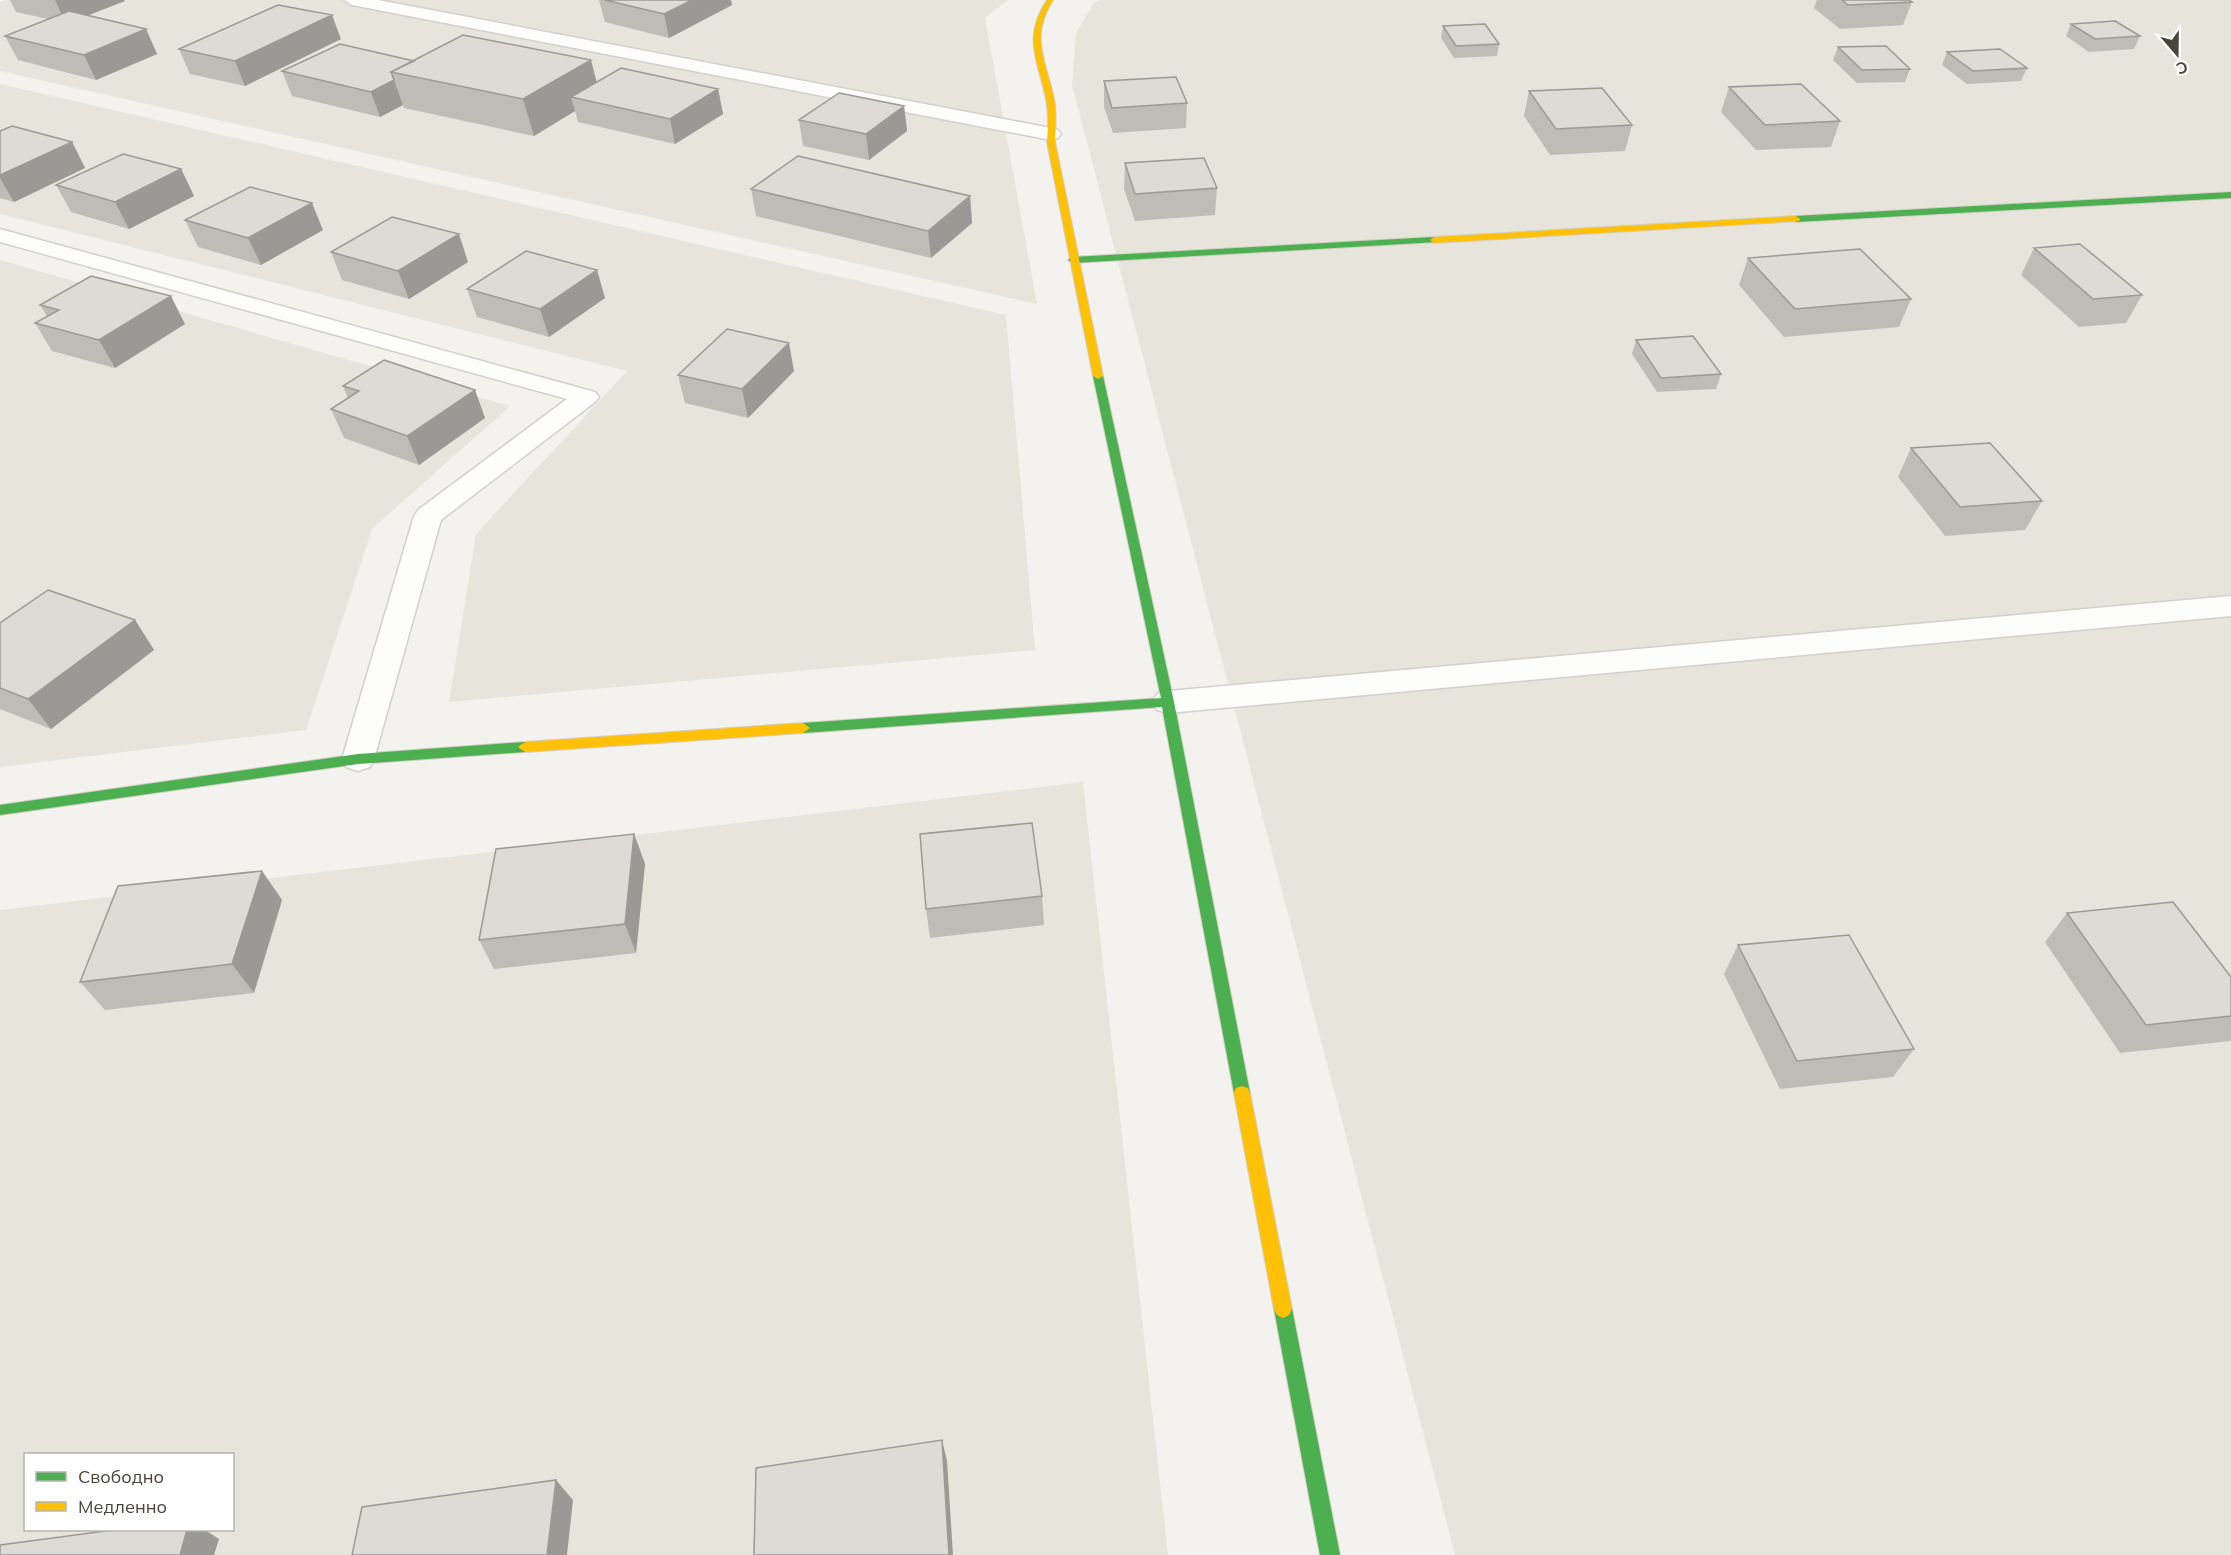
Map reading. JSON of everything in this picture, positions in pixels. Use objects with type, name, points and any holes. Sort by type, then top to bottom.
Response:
[{"type":"street","points":[[352,0],[1051,134]]},
{"type":"street","points":[[1050,0],[1041,11],[1034,38],[1052,113],[1051,134],[1073,260],[1168,702],[1330,1555]]},
{"type":"street","points":[[1073,260],[2231,195]]},
{"type":"street","points":[[0,235],[586,397],[428,516],[358,759]]},
{"type":"street","points":[[0,810],[358,759],[1168,702],[2231,606]]},
{"type":"shaded area","points":[[4,0],[1008,0],[985,18],[1037,304],[0,71],[0,2]]},
{"type":"shaded area","points":[[1100,0],[2231,0],[2231,1555],[1455,1555],[1072,85],[1076,33],[1094,2]]},
{"type":"shaded area","points":[[0,84],[1006,315],[1035,650],[449,702],[476,534],[627,371],[0,214]]},
{"type":"shaded area","points":[[0,260],[510,406],[372,529],[306,730],[0,767]]},
{"type":"shaded area","points":[[1083,782],[1168,1555],[0,1555],[0,910]]},
{"type":"building","points":[[605,0],[692,0],[664,14]]},
{"type":"building","points":[[1842,0],[1909,0],[1912,2],[1848,5]]},
{"type":"building","points":[[278,5],[332,15],[235,61],[179,49]]},
{"type":"building","points":[[69,11],[146,29],[84,55],[5,36]]},
{"type":"building","points":[[2115,21],[2140,36],[2095,39],[2071,24]]},
{"type":"building","points":[[1485,24],[1499,44],[1456,46],[1443,26]]},
{"type":"building","points":[[463,35],[591,60],[523,99],[391,72]]},
{"type":"building","points":[[340,44],[414,61],[391,72],[394,80],[371,92],[282,71]]},
{"type":"building","points":[[1886,46],[1910,69],[1862,70],[1838,47]]},
{"type":"building","points":[[2000,49],[2027,68],[1973,71],[1947,52]]},
{"type":"building","points":[[621,68],[718,89],[670,119],[571,97]]},
{"type":"building","points":[[1176,77],[1187,103],[1112,108],[1104,81]]},
{"type":"building","points":[[1801,84],[1840,121],[1765,125],[1729,87]]},
{"type":"building","points":[[1602,88],[1632,125],[1556,129],[1529,91]]},
{"type":"building","points":[[839,93],[904,106],[866,134],[799,120]]},
{"type":"building","points":[[12,126],[72,142],[0,175],[0,131]]},
{"type":"building","points":[[123,154],[181,169],[115,202],[56,185]]},
{"type":"building","points":[[798,156],[970,196],[928,231],[751,189]]},
{"type":"building","points":[[1204,158],[1217,188],[1135,194],[1125,163]]},
{"type":"building","points":[[250,187],[312,203],[248,238],[185,220]]},
{"type":"building","points":[[392,217],[459,234],[398,271],[331,252]]},
{"type":"building","points":[[2080,244],[2142,295],[2093,299],[2034,248]]},
{"type":"building","points":[[1860,249],[1911,299],[1795,309],[1748,258]]},
{"type":"building","points":[[526,251],[597,270],[540,309],[467,289]]},
{"type":"building","points":[[91,276],[171,296],[99,340],[35,323],[59,310],[40,305]]},
{"type":"building","points":[[727,329],[789,343],[742,389],[678,375]]},
{"type":"building","points":[[1693,336],[1721,374],[1661,378],[1636,340]]},
{"type":"building","points":[[384,360],[475,390],[407,436],[331,409],[359,391],[343,386]]},
{"type":"building","points":[[1990,443],[2042,501],[1960,507],[1911,448]]},
{"type":"building","points":[[48,590],[135,620],[28,699],[0,688],[0,623]]},
{"type":"building","points":[[1032,823],[1042,896],[926,909],[920,834]]},
{"type":"building","points":[[634,834],[625,924],[479,940],[496,849]]},
{"type":"building","points":[[262,871],[232,964],[80,982],[118,886]]},
{"type":"building","points":[[2173,902],[2231,977],[2231,1016],[2146,1025],[2067,913]]},
{"type":"building","points":[[1849,935],[1914,1049],[1797,1061],[1738,945]]},
{"type":"building","points":[[942,1440],[949,1555],[754,1555],[756,1468]]},
{"type":"building","points":[[556,1480],[547,1555],[352,1555],[362,1507]]},
{"type":"building","points":[[105,1531],[187,1531],[180,1555],[0,1555],[0,1545]]},
{"type":"traffic: fast","points":[[1796,219],[2231,195]]},
{"type":"traffic: fast","points":[[1073,260],[1434,240]]},
{"type":"traffic: fast","points":[[1098,376],[1168,702],[1242,1093]]},
{"type":"traffic: fast","points":[[803,728],[1168,702]]},
{"type":"traffic: fast","points":[[0,810],[358,759],[525,747]]},
{"type":"traffic: fast","points":[[1283,1309],[1330,1555]]},
{"type":"traffic: slow","points":[[1050,0],[1041,14],[1036,42],[1052,113],[1051,142],[1098,376]]},
{"type":"traffic: slow","points":[[1434,240],[1796,219]]},
{"type":"traffic: slow","points":[[525,747],[803,728]]},
{"type":"traffic: slow","points":[[1242,1093],[1283,1309]]}]
